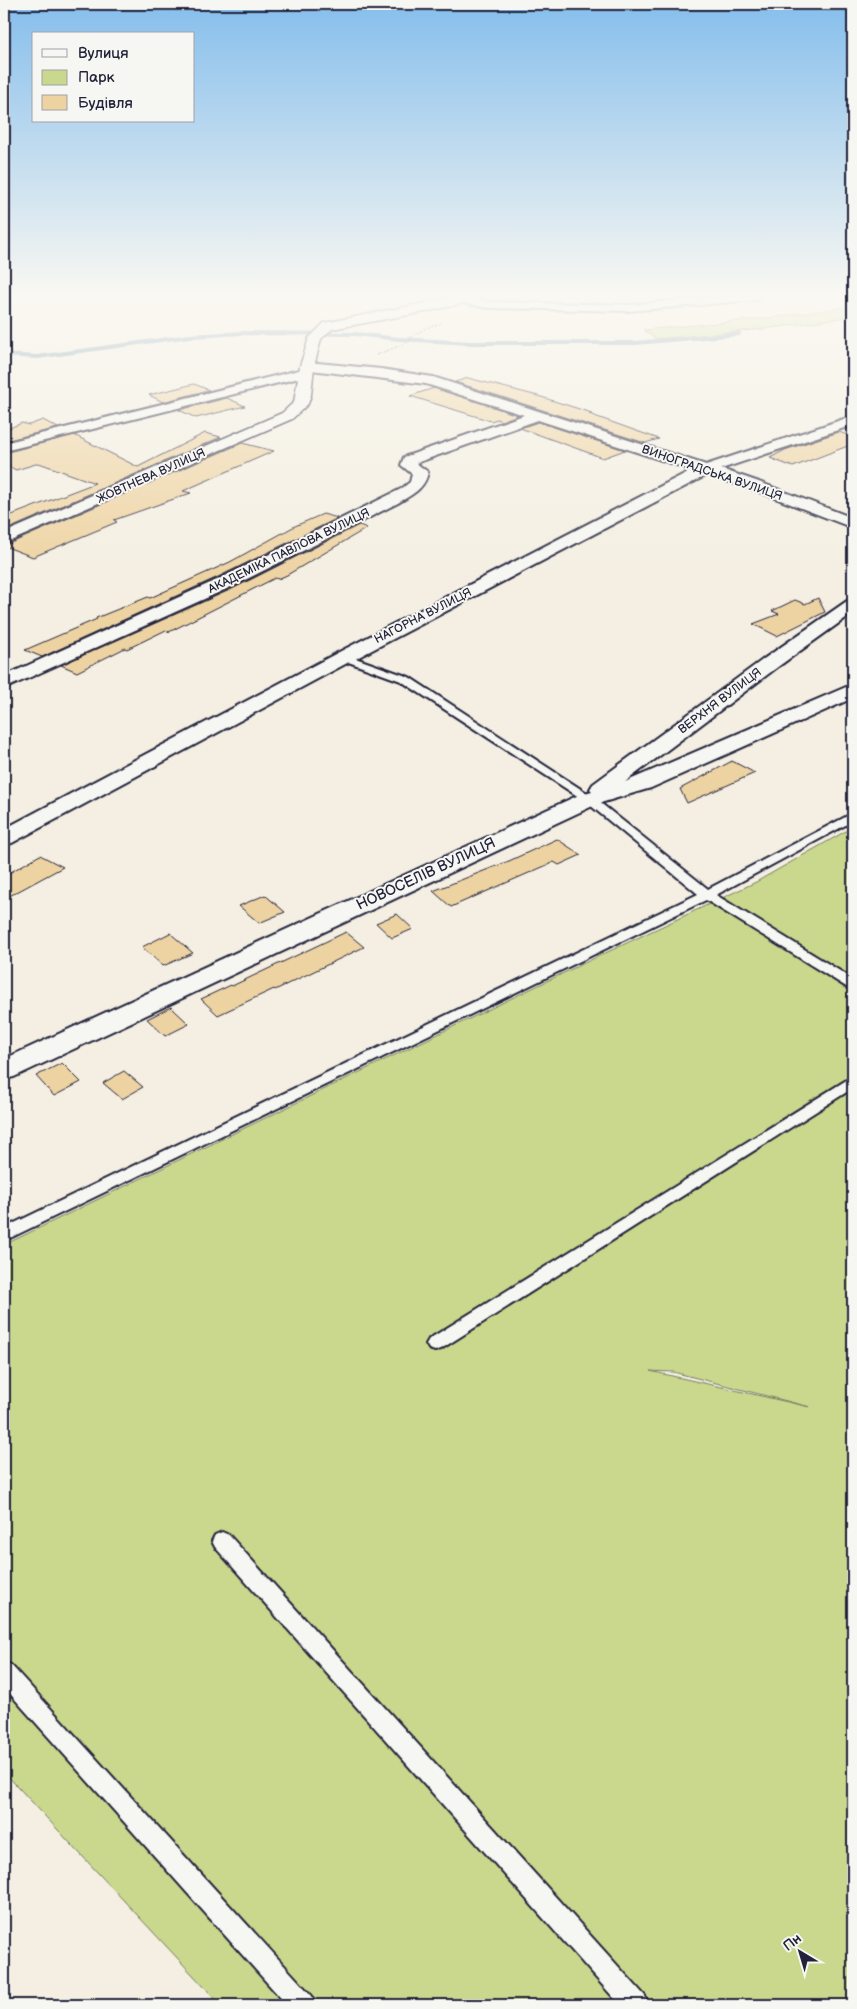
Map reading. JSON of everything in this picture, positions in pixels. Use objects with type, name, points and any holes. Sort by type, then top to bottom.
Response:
[{"type":"main road","name":"ЖОВТНЕВА ВУЛИЦЯ","points":[[4,539],[287,416],[301,404],[304,391]]},
{"type":"street","name":"ВИНОГРАДСЬКА ВУЛИЦЯ","points":[[4,446],[221,391]]},
{"type":"street","name":"ВИНОГРАДСЬКА ВУЛИЦЯ","points":[[462,391],[754,485],[853,523]]},
{"type":"street","name":"АКАДЕМІКА ПАВЛОВА ВУЛИЦЯ","points":[[4,683],[225,583],[392,500],[416,486],[420,480],[420,472],[408,465],[409,460],[539,415]]},
{"type":"street","name":"НАГОРНА ВУЛИЦЯ","points":[[4,838],[344,657],[704,470],[853,420]]},
{"type":"street","name":"ВЕРХНЯ ВУЛИЦЯ","points":[[588,799],[772,662],[853,605]]},
{"type":"street","name":"НОВОСЕЛІВ ВУЛИЦЯ","points":[[4,1070],[588,799],[643,783],[853,691]]},
{"type":"lane","points":[[344,657],[405,679],[588,799],[707,896],[853,985]]},
{"type":"lane","points":[[4,1235],[707,896],[853,816]]},
{"type":"lane","points":[[435,1344],[853,1082]]},
{"type":"lane","points":[[222,1540],[636,2005]]},
{"type":"lane","points":[[4,1672],[303,2005]]},
{"type":"green space","points":[[853,827],[853,2005],[221,2005],[4,1772],[4,1245],[580,965],[756,882]],"holes":[[[650,1371],[673,1372],[810,1407]]]},
{"type":"building","points":[[166,391],[206,391],[163,402],[149,395]]},
{"type":"building","points":[[426,391],[443,391],[518,415],[501,421],[497,419],[491,421],[410,396]]},
{"type":"building","points":[[482,391],[518,391],[538,396],[592,413],[589,414],[659,439],[645,443]]},
{"type":"building","points":[[227,398],[245,406],[196,418],[179,410]]},
{"type":"building","points":[[43,420],[58,428],[4,441],[4,430],[22,423],[29,425]]},
{"type":"building","points":[[538,422],[625,450],[603,458],[520,428]]},
{"type":"building","points":[[839,432],[853,437],[853,444],[793,467],[770,458],[785,450]]},
{"type":"building","points":[[205,433],[221,437],[4,531],[4,518],[95,483],[39,463],[16,470],[4,464],[4,453],[74,435],[138,467]]},
{"type":"building","points":[[242,443],[274,451],[183,491],[191,493],[114,520],[117,522],[33,557],[4,546]]},
{"type":"building","points":[[323,514],[338,518],[218,577],[42,657],[25,650],[96,618],[148,597],[150,598],[230,562],[295,526]]},
{"type":"building","points":[[359,525],[367,528],[287,575],[278,579],[275,578],[169,632],[166,630],[77,672],[61,665],[232,589]]},
{"type":"building","points":[[818,598],[825,612],[777,636],[753,624],[779,614],[772,611],[795,600],[805,604]]},
{"type":"building","points":[[732,761],[755,773],[687,803],[680,789]]},
{"type":"building","points":[[557,839],[581,855],[559,865],[554,862],[451,907],[433,891],[509,861]]},
{"type":"building","points":[[40,855],[63,867],[4,899],[4,876]]},
{"type":"building","points":[[265,895],[285,912],[259,923],[239,906]]},
{"type":"building","points":[[397,914],[413,929],[392,938],[376,923]]},
{"type":"building","points":[[346,932],[364,947],[218,1015],[201,999],[232,986]]},
{"type":"building","points":[[170,933],[193,953],[163,966],[142,947]]},
{"type":"building","points":[[171,1007],[189,1024],[165,1036],[147,1019]]},
{"type":"building","points":[[62,1063],[81,1082],[54,1096],[36,1076]]},
{"type":"building","points":[[124,1071],[143,1087],[122,1099],[103,1083]]}]
